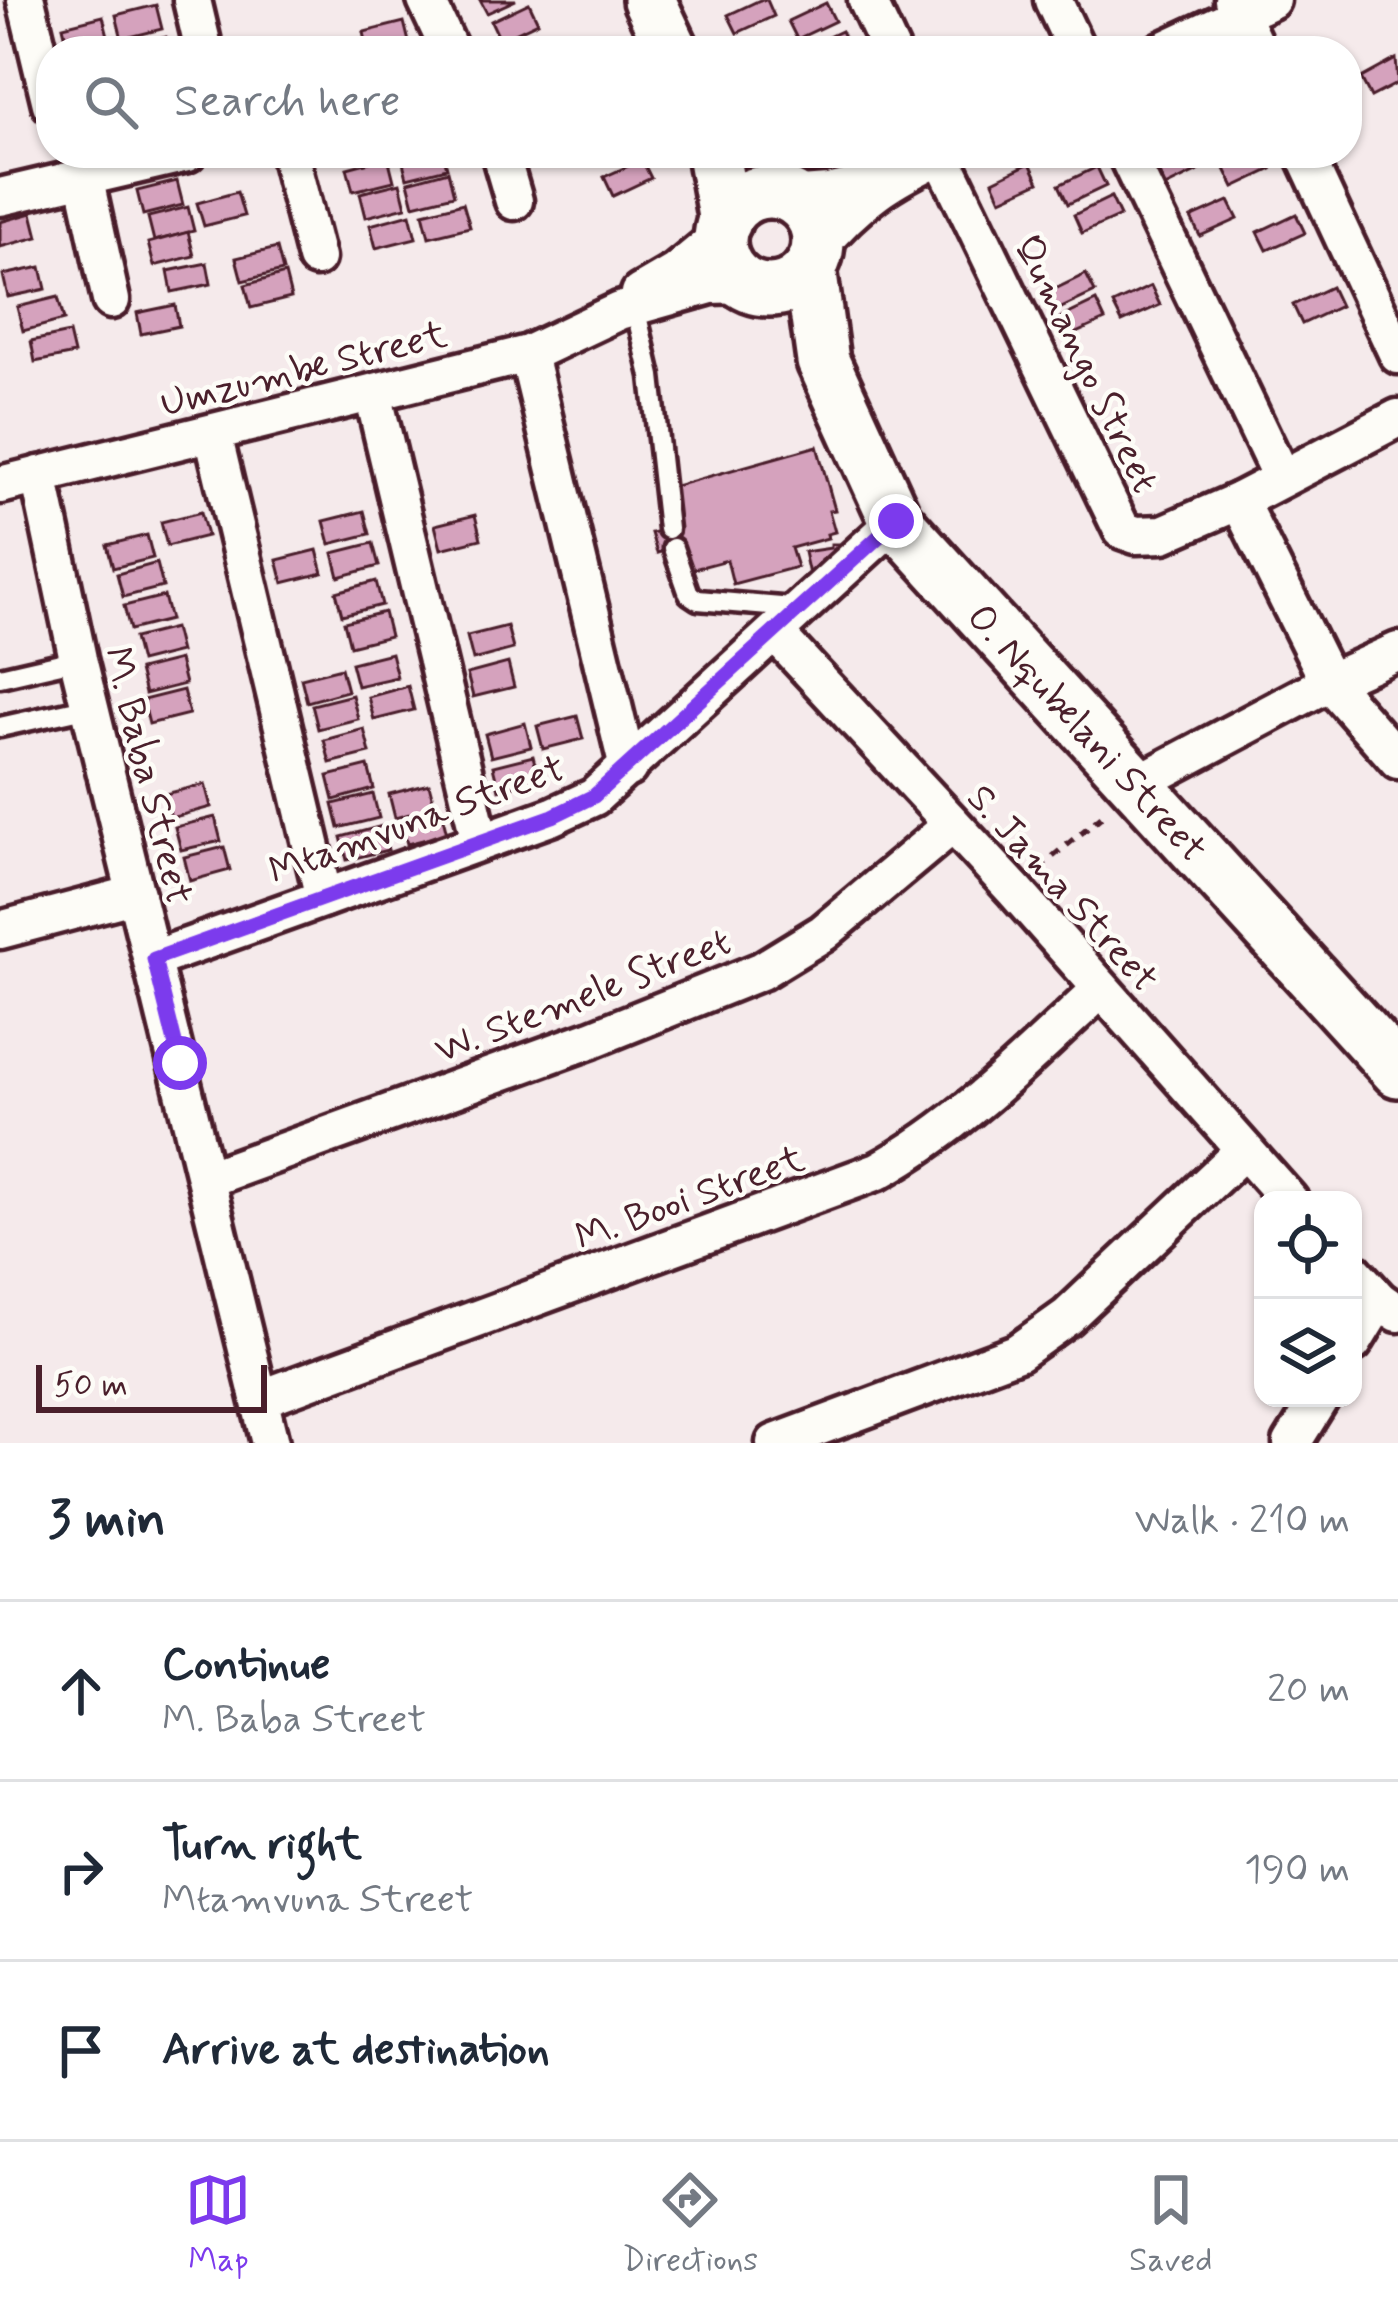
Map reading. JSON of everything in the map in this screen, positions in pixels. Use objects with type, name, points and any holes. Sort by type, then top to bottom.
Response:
[{"type":"street","points":[[26,0],[36,42]]},
{"type":"street","points":[[192,0],[200,36]]},
{"type":"street","points":[[426,0],[443,36]]},
{"type":"street","points":[[649,0],[666,36]]},
{"type":"street","points":[[867,0],[884,36]]},
{"type":"street","points":[[1053,0],[1070,36]]},
{"type":"street","points":[[1190,36],[1248,5],[1254,36]]},
{"type":"street","points":[[293,168],[316,258]]},
{"type":"street","points":[[504,168],[514,201]]},
{"type":"street","points":[[715,168],[723,258],[751,286],[791,286],[845,215],[891,179],[913,168]]},
{"type":"street","points":[[756,168],[812,216],[814,258]]},
{"type":"street","name":"Qumango Street","points":[[949,168],[1122,530],[1136,535],[1163,534],[1239,501],[1398,418]]},
{"type":"street","points":[[1133,168],[1281,477]]},
{"type":"street","points":[[1311,168],[1398,355]]},
{"type":"street","points":[[0,197],[72,170],[111,300]]},
{"type":"street","points":[[723,228],[742,201],[756,194],[828,193],[891,179]]},
{"type":"street","name":"Umzumbe Street","points":[[0,485],[528,354],[629,306],[676,272],[723,228]]},
{"type":"street","name":"O. Nqubelani Street","points":[[814,258],[823,362],[896,521],[1126,795],[1398,1071]]},
{"type":"street","name":"Umzumbe Street","points":[[629,306],[711,285],[751,286]]},
{"type":"street","name":"O. Nqubelani Street","points":[[751,286],[823,362]]},
{"type":"street","points":[[528,354],[628,768]]},
{"type":"street","points":[[374,393],[480,841]]},
{"type":"street","points":[[212,434],[324,898]]},
{"type":"street","name":"M. Baba Street","points":[[39,475],[78,659],[270,1443]]},
{"type":"street","points":[[1239,501],[1329,682],[1398,760]]},
{"type":"street","name":"Mtamvuna Street","points":[[154,959],[553,816],[594,796],[896,521]]},
{"type":"street","name":"S. Jama Street","points":[[786,623],[952,825],[1281,1191]]},
{"type":"street","points":[[1126,795],[1329,682],[1398,651]]},
{"type":"street","name":"W. Stemele Street","points":[[207,1179],[592,1040],[761,971],[824,933],[952,825]]},
{"type":"street","points":[[0,929],[136,894]]},
{"type":"street","name":"M. Booi Street","points":[[260,1399],[878,1171],[924,1145],[985,1097],[1100,990]]},
{"type":"street","points":[[775,1443],[1018,1352],[1067,1317],[1244,1150]]},
{"type":"street","points":[[1362,1280],[1389,1307],[1362,1334]]},
{"type":"street","points":[[1292,1443],[1314,1407]]},
{"type":"lane","points":[[629,306],[651,376],[670,538],[689,594],[698,600],[781,608],[786,623]]},
{"type":"lane","points":[[0,677],[78,659]]},
{"type":"lane","points":[[0,727],[90,707]]},
{"type":"path","points":[[1015,891],[1126,795]]},
{"type":"building","points":[[480,0],[516,0],[487,13]]},
{"type":"building","points":[[767,0],[774,16],[737,33],[728,15]]},
{"type":"building","points":[[529,3],[538,22],[498,36],[491,21]]},
{"type":"building","points":[[826,3],[835,21],[796,36],[788,21]]},
{"type":"building","points":[[156,5],[162,29],[121,36],[116,15]]},
{"type":"building","points":[[103,16],[108,36],[66,36],[63,26]]},
{"type":"building","points":[[404,22],[408,36],[365,36],[364,32]]},
{"type":"building","points":[[1396,59],[1398,83],[1371,97],[1362,77]]},
{"type":"building","points":[[347,168],[391,168],[394,181],[353,191]]},
{"type":"building","points":[[404,168],[447,168],[407,178]]},
{"type":"building","points":[[624,168],[646,168],[651,178],[613,196],[604,177]]},
{"type":"building","points":[[1020,168],[1032,168],[1039,182],[1001,199],[993,181]]},
{"type":"building","points":[[1097,168],[1106,186],[1068,204],[1059,185]]},
{"type":"building","points":[[1156,168],[1202,168],[1202,169],[1165,187]]},
{"type":"building","points":[[1272,168],[1272,169],[1234,187],[1225,169]]},
{"type":"building","points":[[448,171],[454,195],[414,205],[408,182]]},
{"type":"building","points":[[177,181],[183,205],[143,215],[137,191]]},
{"type":"building","points":[[400,183],[406,207],[366,217],[360,193]]},
{"type":"building","points":[[237,192],[244,216],[204,226],[197,203]]},
{"type":"building","points":[[1111,197],[1120,216],[1082,233],[1074,215]]},
{"type":"building","points":[[1229,201],[1238,219],[1200,236],[1191,218]]},
{"type":"building","points":[[463,203],[470,227],[429,237],[423,213]]},
{"type":"building","points":[[188,207],[194,231],[154,241],[148,217]]},
{"type":"building","points":[[32,213],[38,237],[0,247],[0,222]]},
{"type":"building","points":[[410,214],[416,238],[376,248],[370,225]]},
{"type":"building","points":[[1296,214],[1305,233],[1267,250],[1258,232]]},
{"type":"building","points":[[188,232],[194,256],[154,266],[148,243]]},
{"type":"building","points":[[277,248],[283,271],[242,281],[236,258]]},
{"type":"building","points":[[207,263],[211,284],[172,292],[168,271]]},
{"type":"building","points":[[41,267],[46,289],[8,297],[3,275]]},
{"type":"building","points":[[285,274],[291,298],[251,308],[245,285]]},
{"type":"building","points":[[1086,274],[1095,292],[1057,310],[1049,292]]},
{"type":"building","points":[[1151,286],[1160,305],[1122,322],[1113,304]]},
{"type":"building","points":[[1331,287],[1340,306],[1302,324],[1293,305]]},
{"type":"building","points":[[58,297],[64,320],[23,331],[17,307]]},
{"type":"building","points":[[1096,301],[1105,320],[1067,337],[1058,319]]},
{"type":"building","points":[[175,305],[179,326],[141,334],[137,313]]},
{"type":"building","points":[[69,333],[74,354],[35,362],[31,341]]},
{"type":"building","points":[[817,446],[835,510],[829,511],[835,532],[791,548],[797,567],[733,584],[727,560],[690,570],[683,545],[657,553],[651,533],[678,526],[668,488]]},
{"type":"building","points":[[364,511],[370,534],[330,544],[324,521]]},
{"type":"building","points":[[201,512],[207,536],[167,546],[161,522]]},
{"type":"building","points":[[475,515],[481,539],[441,549],[435,525]]},
{"type":"building","points":[[147,535],[153,558],[113,568],[107,545]]},
{"type":"building","points":[[373,543],[379,566],[339,577],[333,553]]},
{"type":"building","points":[[838,544],[838,555],[810,579],[804,552],[831,548]]},
{"type":"building","points":[[317,550],[323,573],[283,583],[277,560]]},
{"type":"building","points":[[157,563],[163,587],[123,597],[117,574]]},
{"type":"building","points":[[376,581],[382,605],[342,615],[336,592]]},
{"type":"building","points":[[164,596],[170,620],[130,630],[124,606]]},
{"type":"building","points":[[384,612],[390,636],[350,646],[344,622]]},
{"type":"building","points":[[507,626],[513,649],[473,660],[467,636]]},
{"type":"building","points":[[174,628],[180,652],[140,662],[134,638]]},
{"type":"building","points":[[391,653],[397,677],[357,686],[351,663]]},
{"type":"building","points":[[179,660],[185,684],[145,694],[139,670]]},
{"type":"building","points":[[508,663],[514,687],[473,697],[467,674]]},
{"type":"building","points":[[341,668],[347,691],[307,702],[301,678]]},
{"type":"building","points":[[408,686],[414,710],[374,720],[368,697]]},
{"type":"building","points":[[183,690],[189,714],[149,724],[143,700]]},
{"type":"building","points":[[352,695],[358,719],[318,729],[312,705]]},
{"type":"building","points":[[577,716],[583,739],[543,749],[537,726]]},
{"type":"building","points":[[525,723],[531,747],[491,757],[485,734]]},
{"type":"building","points":[[364,729],[370,753],[330,763],[324,740]]},
{"type":"building","points":[[533,756],[539,780],[499,790],[493,766]]},
{"type":"building","points":[[368,766],[374,789],[334,800],[328,776]]},
{"type":"building","points":[[205,784],[211,807],[171,818],[165,794]]},
{"type":"building","points":[[429,784],[435,807],[395,818],[389,794]]},
{"type":"building","points":[[373,794],[379,818],[339,828],[333,804]]},
{"type":"building","points":[[441,810],[447,834],[407,844],[401,821]]},
{"type":"building","points":[[215,817],[221,841],[181,850],[175,827]]},
{"type":"building","points":[[382,826],[388,850],[347,860],[341,837]]},
{"type":"building","points":[[224,847],[230,870],[190,881],[184,857]]},
{"type":"route","points":[[180,1063],[154,959],[553,816],[594,796],[896,521]]}]
